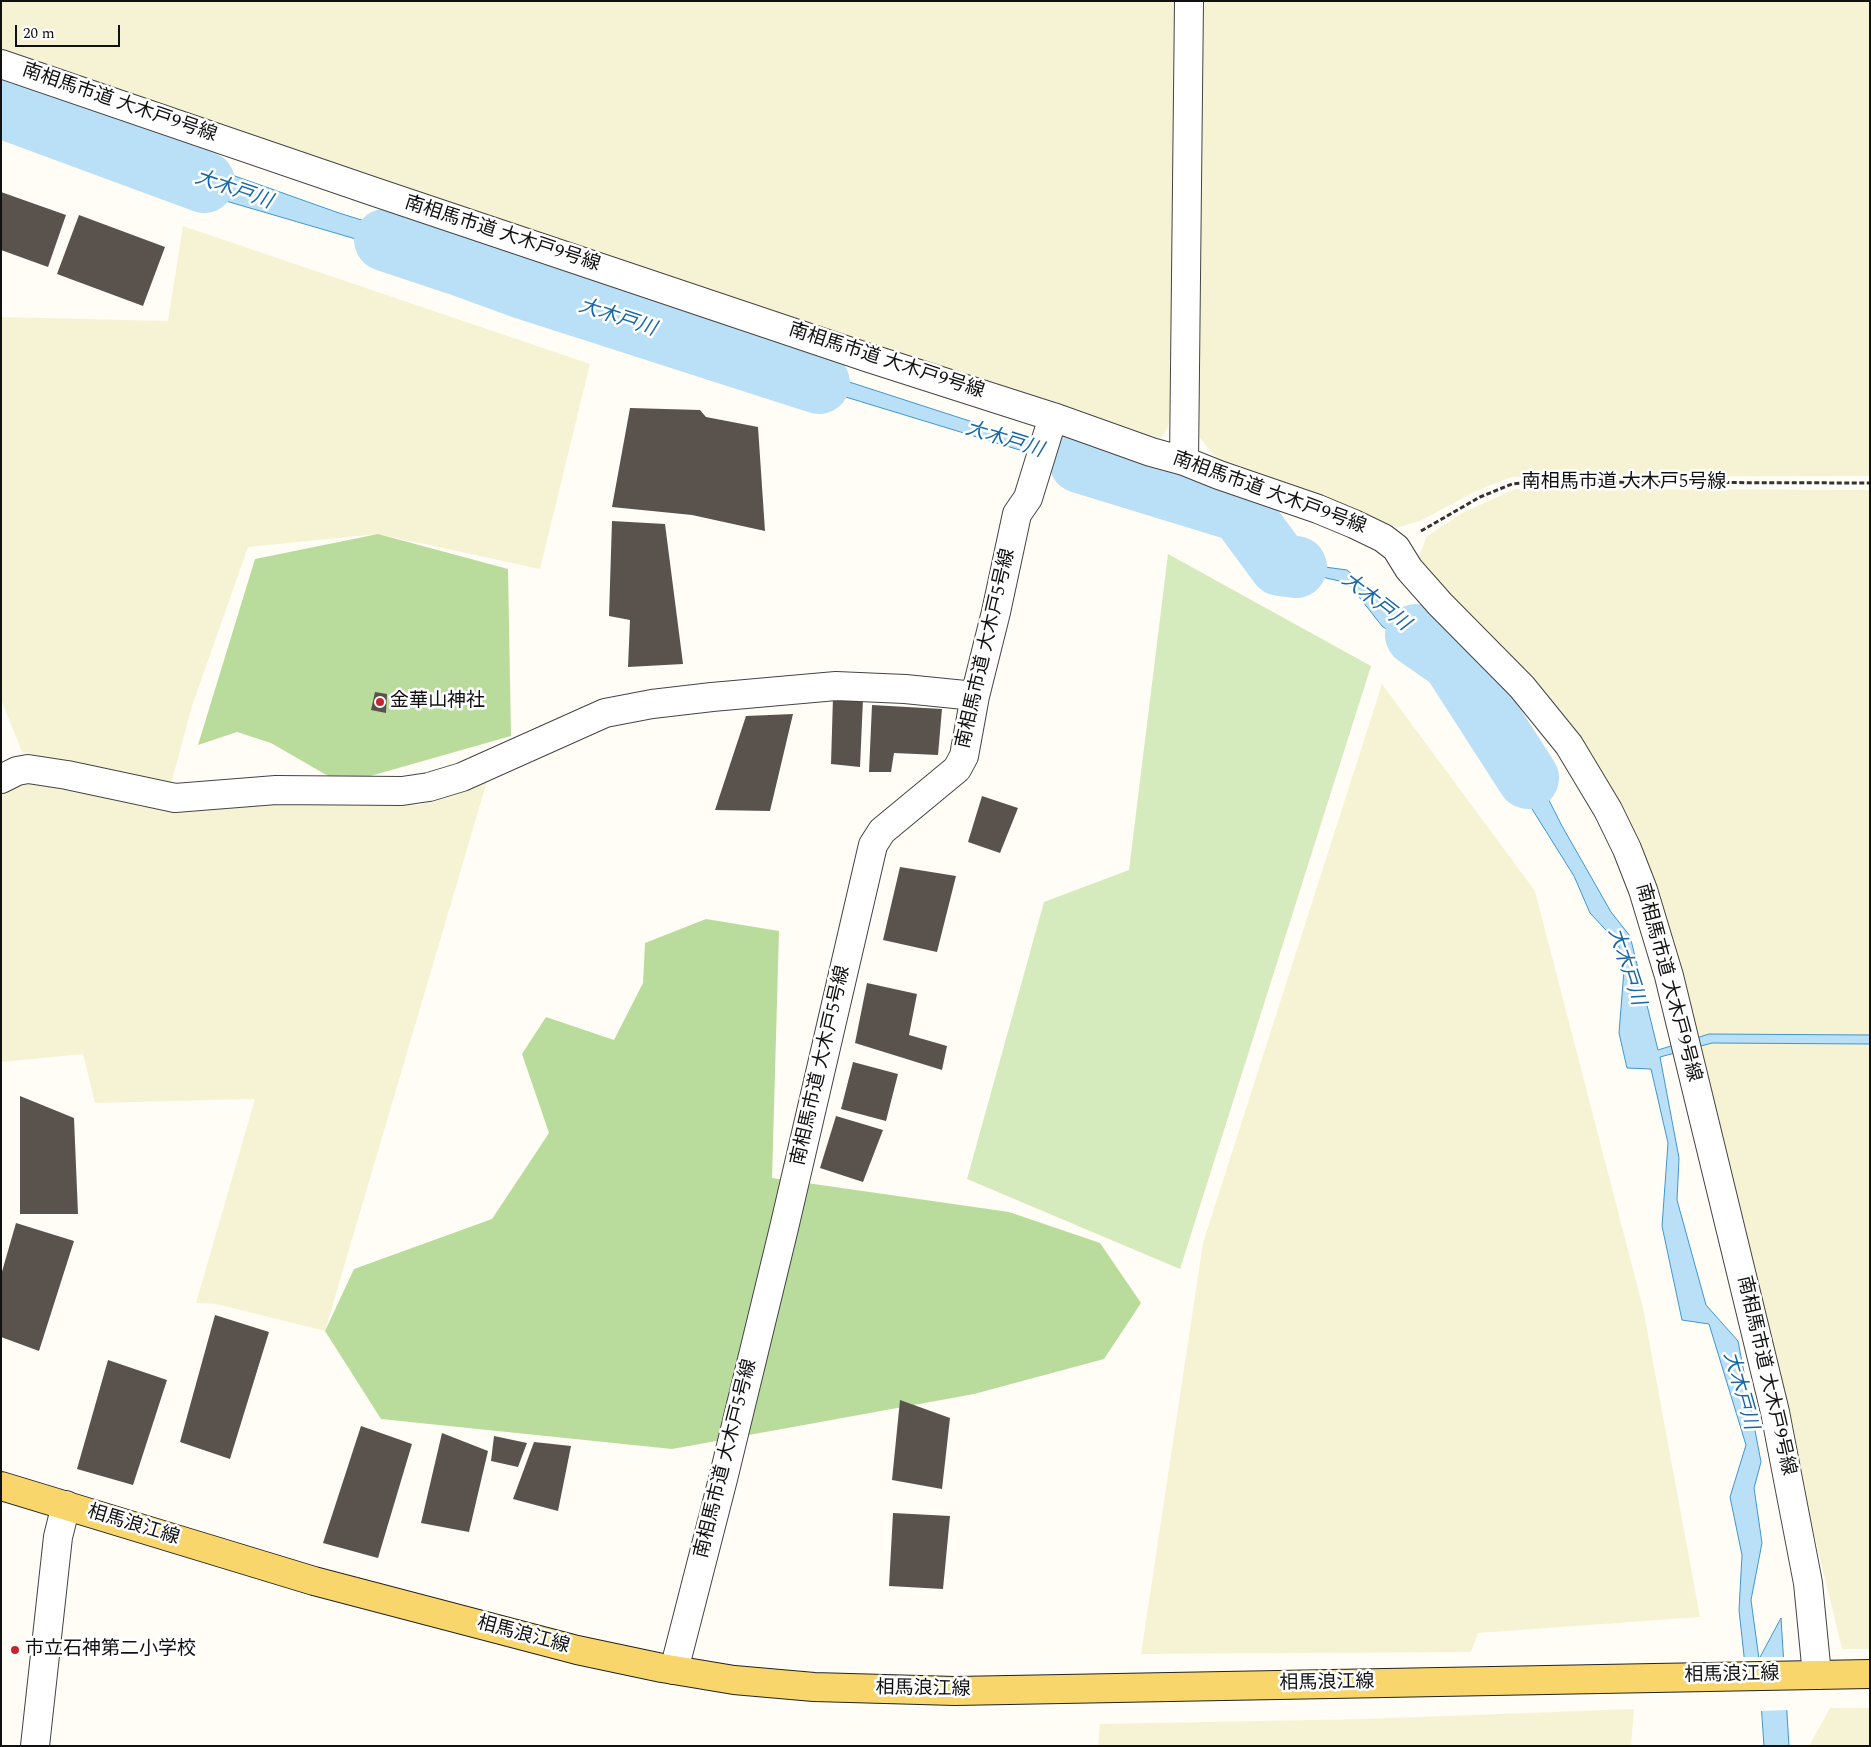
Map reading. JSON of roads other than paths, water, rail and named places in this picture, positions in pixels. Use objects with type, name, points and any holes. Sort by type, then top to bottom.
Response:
[{"type":"main road","name":"相馬浪江線","points":[[1,1486],[314,1582],[577,1650],[734,1680],[814,1687],[955,1691],[1870,1674]]},
{"type":"street","points":[[1184,461],[1189,1]]},
{"type":"street","name":"南相馬市道 大木戸9号線","points":[[1,64],[378,194],[870,358],[1053,416],[1151,452],[1184,461],[1336,516],[1383,538],[1396,548],[1409,569],[1440,604],[1522,687],[1569,746],[1608,810],[1643,890],[1669,976],[1775,1412],[1808,1583],[1806,1675]]},
{"type":"street","name":"南相馬市道 大木戸5号線","points":[[674,1670],[786,1219],[873,845],[882,831],[957,769],[964,756],[975,696],[996,612],[1017,514],[1028,498],[1053,416]]},
{"type":"street","points":[[1,779],[17,771],[28,769],[67,775],[175,798],[276,790],[402,791],[429,787],[462,777],[605,713],[636,707],[712,697],[836,686],[905,689],[975,696]]},
{"type":"street","points":[[35,1746],[58,1537],[66,1505]]},
{"type":"water","points":[[1,93],[339,213],[486,259],[701,334],[1087,459],[1125,475],[1249,514],[1288,562],[1347,570],[1393,609],[1412,613],[1514,731],[1562,826],[1611,912],[1630,936],[1658,1050],[1709,1034],[1870,1035],[1870,1044],[1712,1043],[1660,1057],[1679,1158],[1677,1200],[1706,1305],[1738,1341],[1761,1462],[1754,1488],[1762,1543],[1751,1600],[1759,1659],[1781,1618],[1789,1746],[1764,1746],[1761,1703],[1745,1665],[1739,1610],[1742,1555],[1730,1497],[1746,1445],[1709,1324],[1682,1320],[1662,1226],[1668,1143],[1651,1069],[1627,1068],[1619,1033],[1624,970],[1618,943],[1590,913],[1574,876],[1507,769],[1478,698],[1382,626],[1348,583],[1283,568],[1247,523],[1220,516],[1082,469],[803,384],[648,319],[499,290],[489,264],[455,268],[202,194],[180,190],[89,130],[47,133],[1,114]]},
{"type":"waterway","name":"大木戸川","points":[[1,107],[204,182]]},
{"type":"waterway","name":"大木戸川","points":[[385,240],[520,287],[819,383]]},
{"type":"waterway","name":"大木戸川","points":[[1080,462],[1240,511],[1280,565],[1296,567]]},
{"type":"waterway","name":"大木戸川","points":[[1416,635],[1452,660],[1528,778]]},
{"type":"place","name":"金華山神社","points":[[380,702]]},
{"type":"place","name":"市立石神第二小学校","points":[[15,1650]]}]
